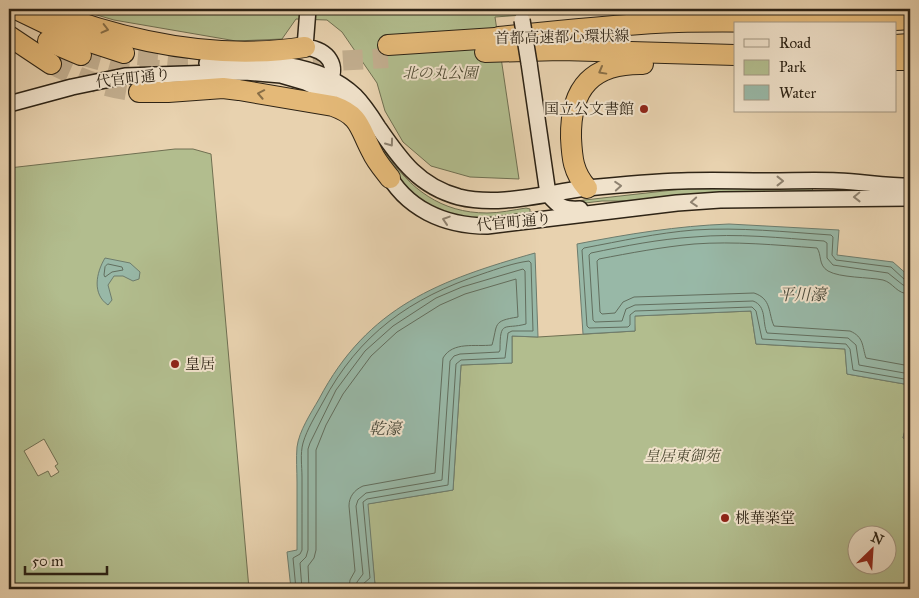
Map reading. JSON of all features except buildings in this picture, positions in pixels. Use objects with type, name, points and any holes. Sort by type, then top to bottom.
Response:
[{"type":"highway","points":[[870,22],[910,19]]},
{"type":"highway","points":[[22,23],[76,22],[144,40],[231,53],[271,52],[306,47]]},
{"type":"highway","points":[[22,23],[72,36],[91,44],[124,53]]},
{"type":"highway","points":[[22,23],[52,43],[81,55]]},
{"type":"highway","points":[[22,23],[51,64]]},
{"type":"highway","points":[[896,33],[910,32]]},
{"type":"highway","name":"首都高速都心環状線","points":[[566,35],[727,47],[494,52],[388,51],[499,37],[566,35]]},
{"type":"highway","points":[[896,45],[910,44]]},
{"type":"highway","points":[[587,188],[580,180],[574,167],[571,126],[578,95],[591,79],[608,68],[618,65],[727,47]]},
{"type":"highway","points":[[896,60],[910,60]]},
{"type":"highway","points":[[139,92],[224,88],[239,90],[321,90],[333,106],[350,114],[356,120],[372,153],[390,178]]},
{"type":"street","points":[[308,9],[306,47],[320,50],[326,54],[333,71],[321,90]]},
{"type":"street","points":[[522,14],[548,194],[557,204],[570,210],[595,207],[630,209]]},
{"type":"street","name":"代官町通り","points":[[9,96],[47,85],[106,72],[248,61],[283,65],[314,73],[321,90]]},
{"type":"street","name":"代官町通り","points":[[9,104],[72,87],[125,76],[254,72],[306,82],[321,90],[344,87],[365,107],[400,158],[413,172],[427,184],[444,192],[474,200],[497,200],[587,188],[680,181],[838,181],[908,192]]},
{"type":"street","name":"代官町通り","points":[[390,178],[412,203],[426,213],[458,224],[487,226],[727,200],[908,192]]},
{"type":"street","points":[[713,181],[721,186],[726,193],[727,200]]},
{"type":"green space","name":"北の丸公園","points":[[76,9],[607,9],[495,17],[519,179],[470,177],[431,166],[403,142],[385,111],[377,83],[342,32],[327,20],[296,19],[282,39],[236,41],[114,20]]},
{"type":"green space","name":"皇居","points":[[175,149],[193,149],[211,154],[249,589],[9,589],[9,168]],"holes":[[[44,439],[58,464],[55,466],[59,472],[51,477],[48,471],[38,476],[24,451]]]},
{"type":"green space","points":[[383,152],[416,188],[455,209],[492,213],[526,208],[530,209],[530,212],[528,214],[485,219],[468,218],[446,213],[426,203],[408,190],[398,179]]},
{"type":"green space","points":[[811,188],[815,192],[811,194],[696,194],[568,205],[567,202],[682,189]]},
{"type":"green space","name":"皇居東御苑","points":[[751,311],[756,344],[845,349],[847,374],[910,385],[910,411],[903,438],[910,440],[910,589],[367,589],[367,586],[375,585],[367,504],[453,490],[461,365],[512,363],[512,336],[538,337],[635,331],[634,316]]},
{"type":"water","points":[[910,72],[910,121],[906,118]]},
{"type":"water","points":[[910,151],[910,238],[908,237],[906,209]]},
{"type":"water","name":"平川濠","points":[[729,224],[839,230],[837,255],[893,262],[910,277],[910,385],[847,374],[845,349],[756,344],[751,311],[635,316],[635,331],[583,334],[577,244],[653,231]]},
{"type":"water","name":"乾濠","points":[[535,253],[538,337],[512,336],[512,363],[461,365],[453,490],[368,504],[375,585],[367,586],[367,589],[291,589],[287,552],[297,550],[298,441],[309,416],[338,367],[360,341],[384,319],[410,301],[468,274]]},
{"type":"water","points":[[105,258],[130,263],[140,272],[139,279],[133,281],[123,276],[114,276],[108,285],[112,300],[108,305],[100,295],[97,283],[99,270]]},
{"type":"water","points":[[910,411],[910,440],[903,438]]},
{"type":"tunnel","points":[[81,55],[124,67],[159,70]]},
{"type":"tunnel","points":[[138,55],[169,58],[219,57]]},
{"type":"tunnel","points":[[283,64],[388,58]]},
{"type":"tunnel","points":[[51,64],[94,82],[139,92]]},
{"type":"place","name":"国立公文書館","points":[[644,109]]},
{"type":"place","name":"皇居","points":[[175,364]]},
{"type":"place","name":"桃華楽堂","points":[[725,518]]}]
